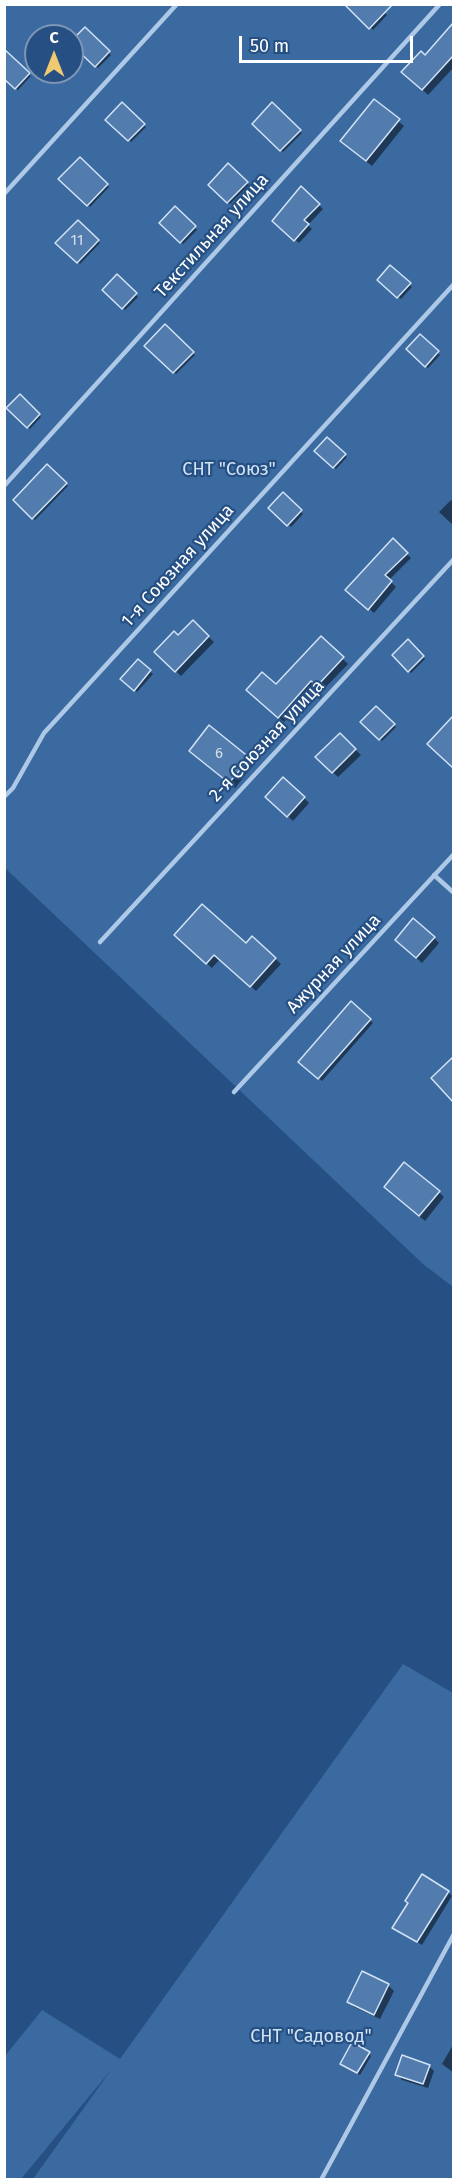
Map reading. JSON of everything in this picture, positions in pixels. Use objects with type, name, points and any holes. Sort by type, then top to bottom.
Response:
[{"type":"lane","points":[[4,194],[177,4]]},
{"type":"lane","name":"Текстильная улица","points":[[4,486],[440,4]]},
{"type":"lane","name":"1-я Союзная улица","points":[[4,797],[13,788],[44,733],[453,284]]},
{"type":"lane","name":"2-я Союзная улица","points":[[100,942],[453,559]]},
{"type":"lane","name":"Ажурная улица","points":[[234,1092],[453,854]]},
{"type":"lane","points":[[434,875],[453,893]]},
{"type":"lane","points":[[321,2180],[453,1934]]},
{"type":"green space","name":"СНТ \"Союз\"","points":[[4,5],[453,5],[453,1287],[423,1264],[5,868]]},
{"type":"green space","name":"СНТ \"Садовод\"","points":[[403,1664],[453,1693],[453,2179],[33,2179],[111,2070],[21,2179],[5,2180],[5,2056],[42,2010],[120,2059]]},
{"type":"building","points":[[344,4],[393,4],[369,29]]},
{"type":"building","points":[[453,23],[453,56],[422,90],[401,72],[421,51],[425,55]]},
{"type":"building","points":[[84,28],[110,51],[95,67],[84,56]]},
{"type":"building","points":[[4,49],[24,67],[24,79],[15,89],[4,79]]},
{"type":"building","points":[[374,99],[400,119],[366,161],[340,141]]},
{"type":"building","points":[[122,102],[145,124],[128,141],[105,120]]},
{"type":"building","points":[[272,102],[301,130],[280,151],[252,124]]},
{"type":"building","points":[[80,157],[108,184],[87,206],[58,179]]},
{"type":"building","points":[[228,163],[248,182],[227,203],[208,185]]},
{"type":"building","points":[[301,186],[320,204],[304,220],[309,224],[294,241],[272,221]]},
{"type":"building","points":[[175,206],[196,226],[180,243],[159,223]]},
{"type":"building","points":[[78,220],[99,240],[77,263],[55,243]]},
{"type":"building","points":[[390,265],[411,283],[397,298],[377,280]]},
{"type":"building","points":[[117,274],[137,293],[122,309],[102,290]]},
{"type":"building","points":[[165,324],[194,352],[173,373],[144,346]]},
{"type":"building","points":[[420,334],[439,351],[425,367],[406,349]]},
{"type":"building","points":[[20,394],[40,414],[27,428],[6,408]]},
{"type":"building","points":[[327,437],[346,454],[333,468],[314,451]]},
{"type":"building","points":[[47,464],[67,483],[32,519],[13,500]]},
{"type":"building","points":[[283,492],[302,510],[287,526],[268,508]]},
{"type":"building","points":[[393,538],[408,553],[385,575],[392,581],[368,610],[345,590]]},
{"type":"building","points":[[193,620],[209,636],[175,672],[154,652],[174,631],[178,635]]},
{"type":"building","points":[[321,636],[344,657],[317,686],[311,681],[278,718],[246,690],[262,672],[276,684]]},
{"type":"building","points":[[408,639],[424,656],[408,672],[392,655]]},
{"type":"building","points":[[138,659],[151,670],[134,691],[120,679]]},
{"type":"building","points":[[376,706],[395,724],[379,740],[360,722]]},
{"type":"building","points":[[453,716],[453,768],[427,744]]},
{"type":"building","points":[[209,725],[250,758],[229,783],[189,751]]},
{"type":"building","points":[[340,733],[356,749],[332,773],[315,757]]},
{"type":"building","points":[[283,777],[305,797],[287,817],[265,797]]},
{"type":"building","points":[[202,904],[246,943],[252,936],[276,958],[250,987],[214,955],[206,964],[174,935]]},
{"type":"building","points":[[413,918],[435,937],[416,958],[395,940]]},
{"type":"building","points":[[351,1001],[371,1019],[318,1079],[298,1062]]},
{"type":"building","points":[[453,1057],[453,1102],[431,1078]]},
{"type":"building","points":[[404,1162],[440,1191],[419,1216],[384,1187]]},
{"type":"building","points":[[422,1874],[449,1891],[417,1942],[392,1928],[408,1903],[405,1901]]},
{"type":"building","points":[[362,1971],[389,1984],[374,2015],[347,2002]]},
{"type":"building","points":[[352,2042],[370,2052],[357,2073],[340,2064]]},
{"type":"building","points":[[402,2055],[430,2065],[423,2084],[395,2075]]}]
